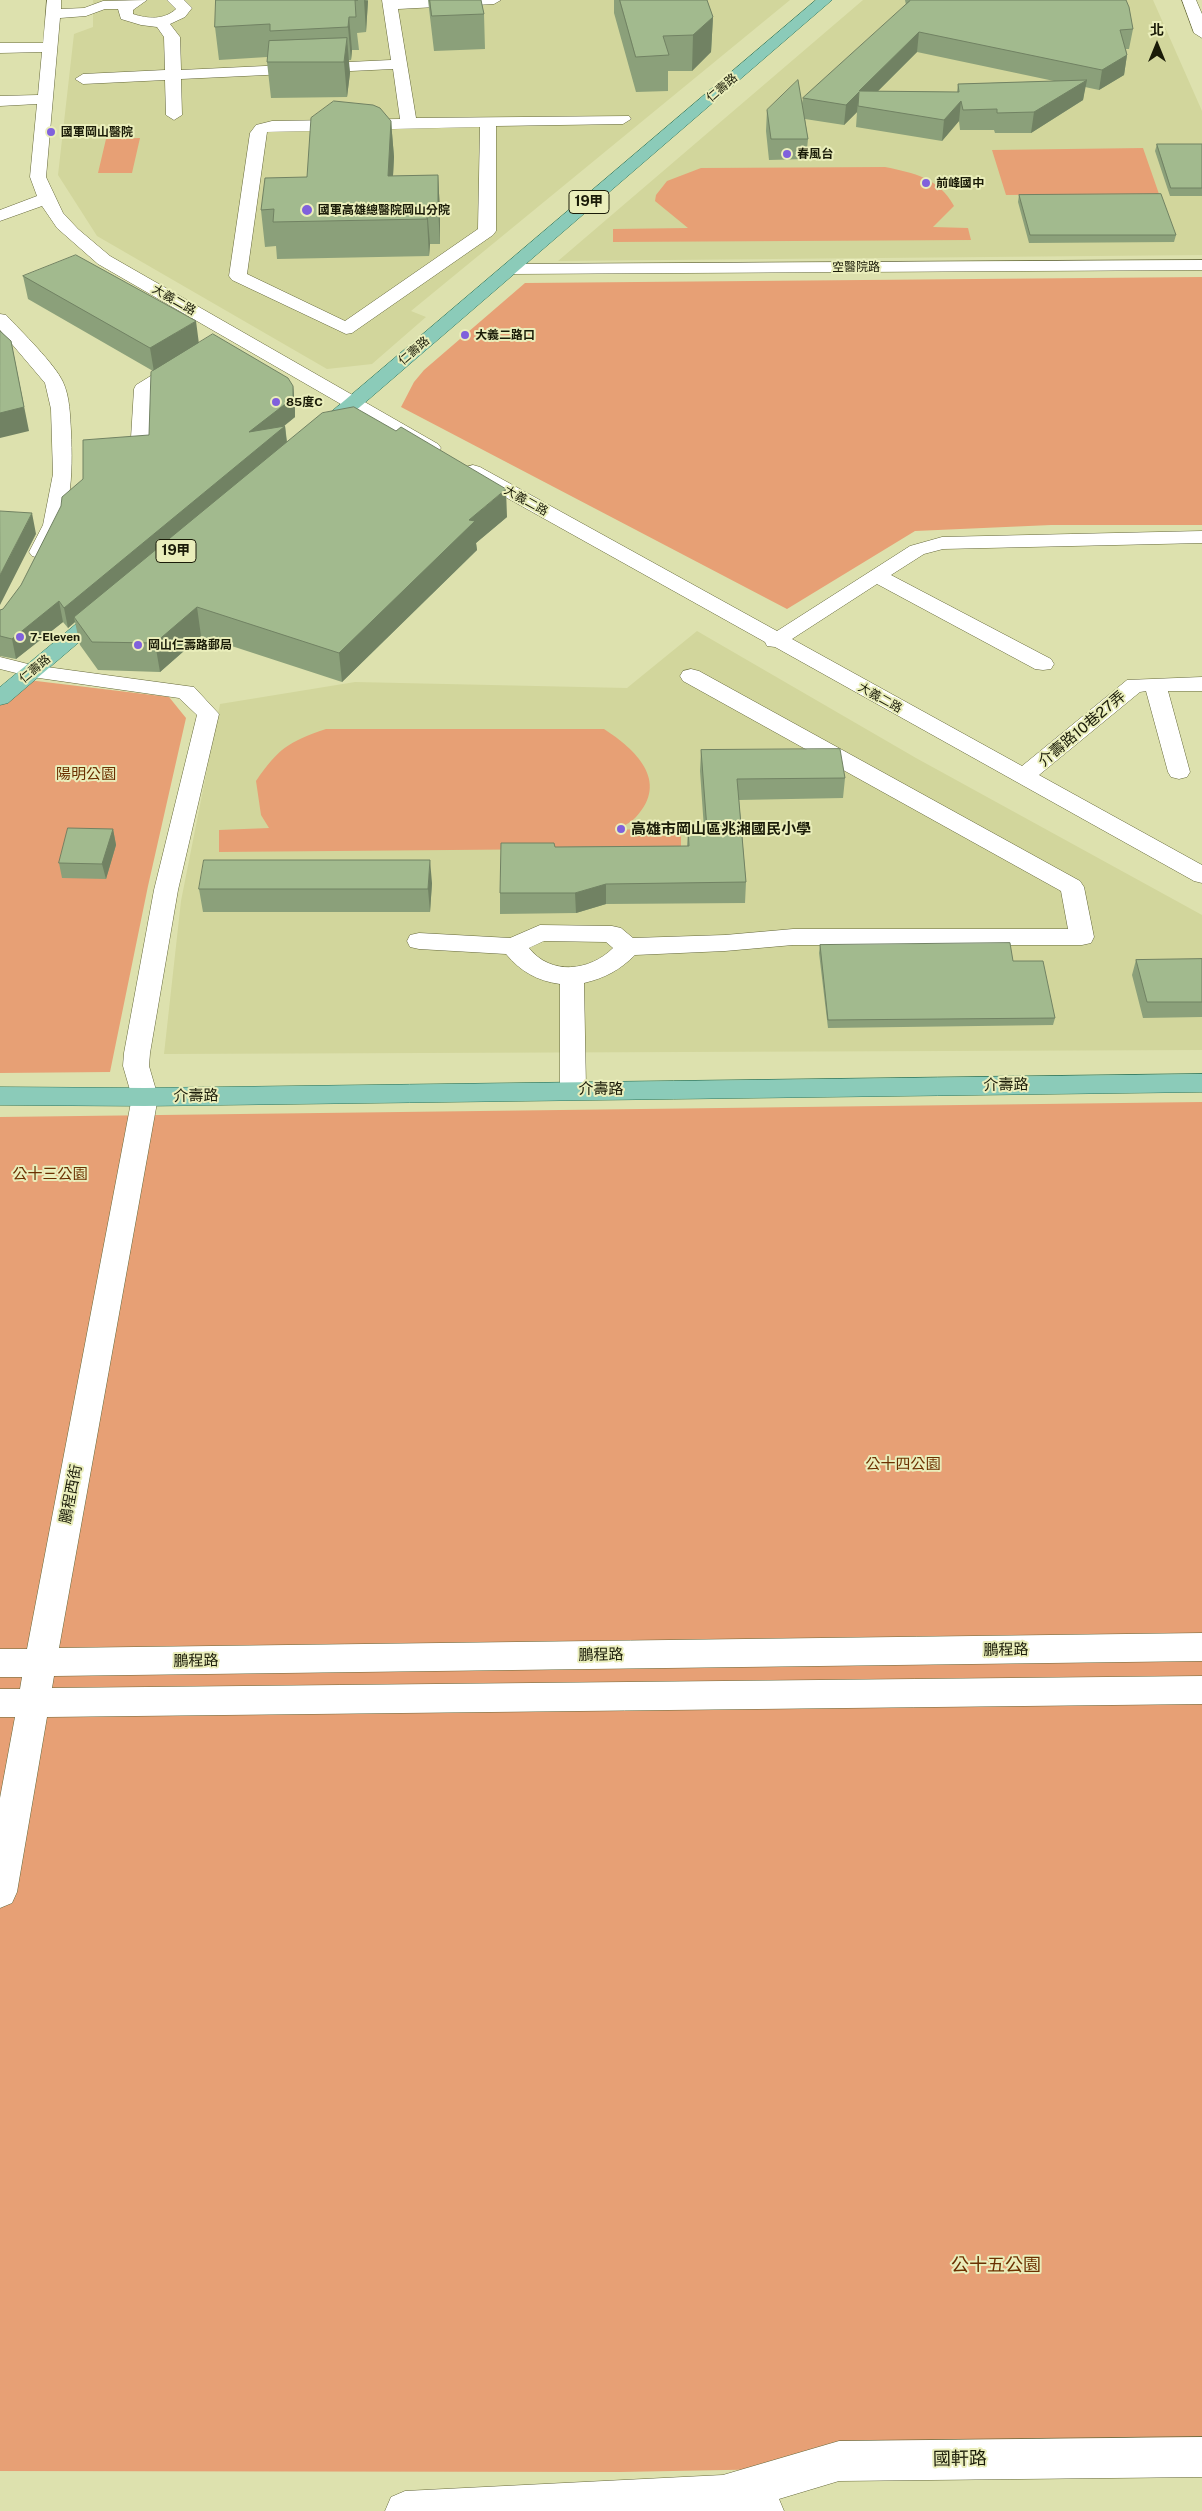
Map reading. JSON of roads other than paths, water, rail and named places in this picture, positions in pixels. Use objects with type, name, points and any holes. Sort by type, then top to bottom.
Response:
[{"type":"main road","name":"仁壽路","points":[[299,448],[353,404],[824,0]]},
{"type":"main road","name":"仁壽路","points":[[0,698],[123,595]]},
{"type":"main road","name":"介壽路","points":[[0,1096],[145,1097],[573,1089],[1202,1082]]},
{"type":"street","points":[[53,7],[86,12],[94,20],[136,5],[140,22],[161,22],[179,16],[185,8],[174,0]]},
{"type":"street","points":[[409,122],[389,2],[494,0]]},
{"type":"street","points":[[1189,0],[1202,33]]},
{"type":"street","name":"大義二路","points":[[53,7],[38,177],[45,199],[59,222],[104,260],[353,404],[775,641],[1202,875]]},
{"type":"street","points":[[161,22],[172,37],[174,115]]},
{"type":"street","points":[[0,48],[48,47]]},
{"type":"street","points":[[83,79],[399,64]]},
{"type":"street","points":[[0,101],[44,99]]},
{"type":"street","points":[[488,121],[487,231],[346,329],[238,276],[258,133],[262,128],[272,126],[409,122],[623,119]]},
{"type":"street","points":[[0,216],[45,199]]},
{"type":"street","name":"空醫院路","points":[[511,269],[1202,265]]},
{"type":"street","points":[[0,319],[30,351],[54,382],[60,409],[63,474],[53,525],[31,569]]},
{"type":"street","points":[[216,344],[232,334]]},
{"type":"street","points":[[141,438],[143,389],[200,354]]},
{"type":"street","points":[[775,641],[917,550],[942,543],[1202,537]]},
{"type":"street","points":[[877,576],[1043,664]]},
{"type":"street","points":[[0,663],[32,671],[186,692],[208,714],[166,890],[137,1053],[136,1066],[145,1097]]},
{"type":"street","points":[[419,941],[512,946],[540,933],[612,934],[628,947],[725,944],[794,938],[1082,937],[1072,887],[690,676]]},
{"type":"street","name":"介壽路10巷27弄","points":[[1024,777],[1135,685],[1202,684]]},
{"type":"street","points":[[1155,685],[1179,772]]},
{"type":"street","points":[[512,946],[521,959],[542,973],[572,976],[600,970],[617,961],[628,947]]},
{"type":"street","points":[[572,976],[573,1089]]},
{"type":"street","name":"鵬程西街","points":[[0,1892],[145,1097]]},
{"type":"street","name":"鵬程路","points":[[0,1663],[1202,1647]]},
{"type":"street","points":[[0,1703],[1202,1690]]},
{"type":"street","name":"國軒路","points":[[726,2503],[839,2461],[1202,2457]]},
{"type":"street","name":"國軒路","points":[[405,2511],[726,2503],[764,2511]]},
{"type":"place","name":"國軍岡山醫院","points":[[51,132]]},
{"type":"place","name":"春風台","points":[[787,154]]},
{"type":"place","name":"前峰國中","points":[[926,183]]},
{"type":"place","name":"國軍高雄總醫院岡山分院","points":[[307,210]]},
{"type":"place","name":"大義二路口","points":[[465,335]]},
{"type":"place","name":"85度C","points":[[276,402]]},
{"type":"place","name":"7-Eleven","points":[[20,637]]},
{"type":"place","name":"岡山仁壽路郵局","points":[[138,645]]},
{"type":"place","name":"高雄市岡山區兆湘國民小學","points":[[621,829]]},
{"type":"park label","name":"陽明公園","points":[[86,774]]},
{"type":"park label","name":"公十三公園","points":[[50,1174]]},
{"type":"park label","name":"公十四公園","points":[[903,1464]]},
{"type":"park label","name":"公十五公園","points":[[996,2265]]}]
